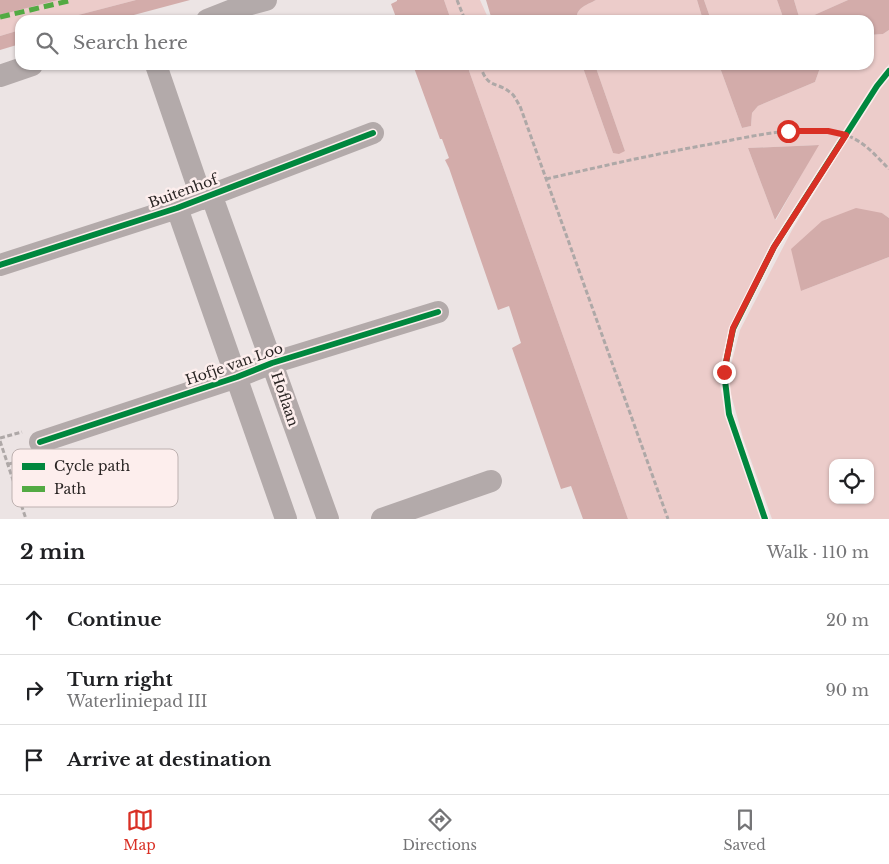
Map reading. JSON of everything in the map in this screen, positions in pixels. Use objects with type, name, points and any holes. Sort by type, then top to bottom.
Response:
[{"type":"street","points":[[220,15],[266,0]]},
{"type":"street","points":[[0,76],[17,70]]},
{"type":"street","name":"Hoflaan","points":[[158,70],[272,363],[328,519]]},
{"type":"street","name":"Buitenhof","points":[[0,265],[177,208],[373,133]]},
{"type":"street","points":[[177,208],[286,519]]},
{"type":"street","name":"Hofje van Loo","points":[[40,442],[237,377],[272,363],[438,312]]},
{"type":"street","points":[[382,519],[491,481]]},
{"type":"path","points":[[458,0],[463,15]]},
{"type":"path","points":[[482,70],[488,81],[512,94],[520,106],[668,519]]},
{"type":"path","points":[[841,143],[851,127]]},
{"type":"path","points":[[546,179],[663,152],[788,131],[828,131],[846,135],[858,141],[889,169]]},
{"type":"path","points":[[0,441],[12,477]]},
{"type":"path","points":[[22,507],[26,519]]},
{"type":"shaded area","points":[[0,0],[58,0],[0,15]]},
{"type":"shaded area","points":[[58,0],[136,0],[78,15],[15,15],[15,32],[0,36],[0,15]]},
{"type":"shaded area","points":[[136,0],[190,0],[134,15],[78,15]]},
{"type":"shaded area","points":[[444,0],[480,0],[487,15],[449,15]]},
{"type":"shaded area","points":[[444,0],[449,15],[395,15],[391,4],[397,1]]},
{"type":"shaded area","points":[[486,0],[596,0],[586,5],[577,15],[490,15]]},
{"type":"shaded area","points":[[596,0],[697,0],[702,15],[577,15],[586,5]]},
{"type":"shaded area","points":[[697,0],[704,0],[709,15],[702,15]]},
{"type":"shaded area","points":[[704,0],[777,0],[782,15],[709,15]]},
{"type":"shaded area","points":[[777,0],[794,0],[798,15],[782,15]]},
{"type":"shaded area","points":[[794,0],[848,0],[814,15],[798,15]]},
{"type":"shaded area","points":[[848,0],[889,0],[889,30],[883,34],[874,35],[874,15],[814,15]]},
{"type":"shaded area","points":[[889,30],[889,64],[769,248],[728,334],[718,375],[726,417],[762,519],[628,519],[469,70],[584,70],[613,153],[625,151],[597,70],[721,70],[742,128],[751,126],[752,113],[758,106],[815,82],[819,70],[874,70],[874,35],[883,34]],"holes":[[[818,145],[776,220],[748,148]]]},
{"type":"shaded area","points":[[15,32],[15,46],[0,50],[0,36]]},
{"type":"shaded area","points":[[415,70],[469,70],[628,519],[583,519],[571,486],[561,489],[512,348],[521,343],[509,306],[498,310],[445,160],[449,158],[442,139],[440,139]]},
{"type":"shaded area","points":[[584,70],[597,70],[625,151],[619,154],[613,153]]},
{"type":"shaded area","points":[[721,70],[819,70],[815,82],[758,106],[752,113],[751,126],[742,128]]},
{"type":"shaded area","points":[[889,78],[889,218],[882,213],[801,291],[889,257],[889,519],[772,519],[743,438],[727,380],[740,330],[792,230],[874,95]]},
{"type":"shaded area","points":[[819,145],[775,220],[748,148]]},
{"type":"shaded area","points":[[856,208],[882,213],[889,218],[889,257],[801,291],[791,249],[822,221]]},
{"type":"marked path","points":[[0,17],[73,0]]},
{"type":"cycle path","points":[[765,519],[729,414],[724,372],[733,329],[774,247],[877,86],[889,71]]},
{"type":"cycle path","points":[[0,265],[177,208],[373,133]]},
{"type":"cycle path","points":[[40,442],[237,377],[272,363],[438,312]]},
{"type":"route","points":[[724,372],[733,328],[774,247],[846,135],[828,131],[788,131]]}]
